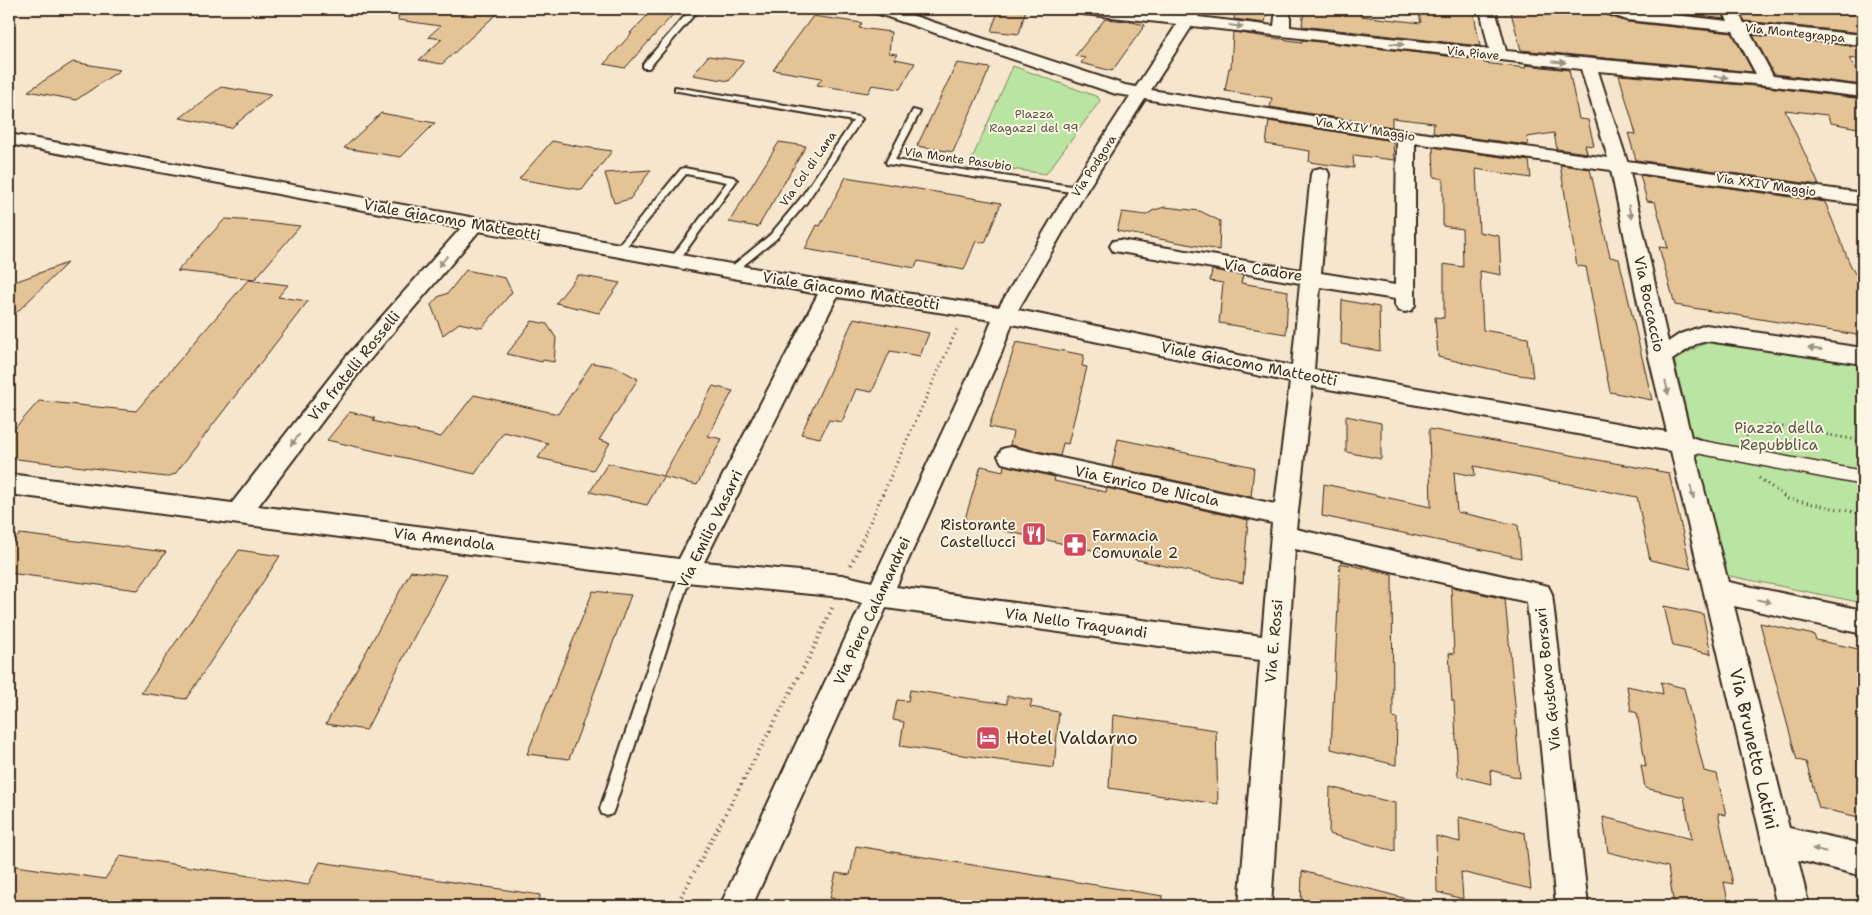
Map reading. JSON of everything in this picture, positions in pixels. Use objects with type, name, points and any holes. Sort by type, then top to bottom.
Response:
[{"type":"street","name":"Via XXIV Maggio","points":[[878,9],[1122,90],[1406,136],[1863,199]]},
{"type":"street","name":"Via Piave","points":[[1083,9],[1191,15],[1282,31],[1499,56],[1768,80],[1863,92]]},
{"type":"street","points":[[1282,31],[1283,9]]},
{"type":"street","points":[[1488,9],[1499,56]]},
{"type":"street","name":"Via Montegrappa","points":[[1609,9],[1627,15],[1863,40]]},
{"type":"street","points":[[1729,9],[1768,80]]},
{"type":"street","name":"Via Podgora","points":[[1005,315],[1078,190],[1191,15]]},
{"type":"street","name":"Via Boccaccio","points":[[1588,65],[1620,164],[1660,357],[1686,445],[1716,591]]},
{"type":"street","points":[[1405,300],[1406,136]]},
{"type":"street","name":"Viale Giacomo Matteotti","points":[[9,139],[831,289],[1005,315],[1302,376],[1686,445]]},
{"type":"street","name":"Via E. Rossi","points":[[1255,906],[1273,650],[1284,526],[1302,376],[1320,174]]},
{"type":"street","name":"Via fratelli Rosselli","points":[[239,512],[353,364],[475,224]]},
{"type":"street","name":"Via Cadore","points":[[1120,246],[1310,278],[1405,300]]},
{"type":"street","name":"Via Emilio Vasarri","points":[[686,571],[831,289]]},
{"type":"street","name":"Via Piero Calamandrei","points":[[736,906],[880,596],[990,354],[1005,315]]},
{"type":"street","points":[[1660,357],[1688,339],[1706,333],[1863,356]]},
{"type":"street","points":[[1686,445],[1863,478]]},
{"type":"street","name":"Via Enrico De Nicola","points":[[1010,456],[1284,526]]},
{"type":"street","name":"Via Amendola","points":[[9,484],[239,512],[686,571],[842,586],[880,596]]},
{"type":"street","name":"Via Gustavo Borsari","points":[[1284,526],[1539,594],[1572,906]]},
{"type":"street","points":[[1716,591],[1863,622]]},
{"type":"street","name":"Via Brunetto Latini","points":[[1716,591],[1792,906]]},
{"type":"street","name":"Via Nello Traquandi","points":[[880,596],[1273,650]]},
{"type":"street","points":[[1776,840],[1863,860]]},
{"type":"lane","points":[[646,66],[695,9]]},
{"type":"lane","name":"Via Col di Lana","points":[[678,89],[858,119],[804,201],[773,237],[731,271]]},
{"type":"lane","name":"Via Monte Pasubio","points":[[916,112],[890,162],[1078,190]]},
{"type":"lane","points":[[619,250],[684,171],[734,180],[674,261]]},
{"type":"lane","name":"Via Emilio Vasarri","points":[[607,809],[686,571]]},
{"type":"path","points":[[676,906],[811,654],[959,324]]},
{"type":"green space","name":"Piazza Ragazzi del 99","points":[[1013,66],[1098,97],[1100,101],[1046,174],[970,163]]},
{"type":"green space","name":"Piazza della Repubblica","points":[[1712,340],[1863,365],[1863,603],[1725,575],[1674,359]]},
{"type":"building","points":[[399,9],[502,9],[442,64],[419,60],[442,39],[428,37],[440,26],[398,20]]},
{"type":"building","points":[[654,9],[678,9],[625,68],[604,64],[632,33],[630,33]]},
{"type":"building","points":[[999,9],[1026,9],[1019,34],[991,31]]},
{"type":"building","points":[[1235,9],[1267,9],[1265,23],[1234,19]]},
{"type":"building","points":[[1304,9],[1360,12],[1360,16],[1421,23],[1418,9],[1473,9],[1480,46],[1302,26]]},
{"type":"building","points":[[1510,9],[1599,9],[1603,14],[1627,22],[1732,33],[1753,72],[1521,50]]},
{"type":"building","points":[[1637,9],[1720,9],[1725,19]]},
{"type":"building","points":[[1738,9],[1842,9],[1846,15],[1863,14],[1863,33],[1745,21]]},
{"type":"building","points":[[813,16],[862,23],[859,28],[891,32],[889,53],[897,54],[895,59],[915,63],[900,89],[872,85],[868,93],[817,85],[822,78],[773,70]]},
{"type":"building","points":[[1105,19],[1145,25],[1112,71],[1081,63],[1085,58],[1075,56]]},
{"type":"building","points":[[1233,32],[1302,42],[1302,40],[1483,60],[1484,63],[1526,68],[1525,65],[1569,70],[1579,119],[1588,120],[1594,146],[1585,145],[1587,153],[1557,149],[1554,133],[1527,137],[1528,145],[1433,133],[1434,123],[1392,118],[1392,127],[1270,107],[1272,98],[1225,91],[1229,68],[1231,68]]},
{"type":"building","points":[[1753,35],[1863,47],[1863,60],[1849,58],[1863,81],[1863,85],[1774,74]]},
{"type":"building","points":[[708,56],[744,61],[729,81],[693,75]]},
{"type":"building","points":[[73,62],[120,70],[76,100],[28,91]]},
{"type":"building","points":[[957,63],[990,68],[953,152],[917,146]]},
{"type":"building","points":[[1619,75],[1767,87],[1863,99],[1863,129],[1831,123],[1827,115],[1785,110],[1819,185],[1636,160],[1628,133],[1636,134]]},
{"type":"building","points":[[221,87],[271,95],[231,128],[180,118]]},
{"type":"building","points":[[381,113],[435,123],[401,157],[344,148]]},
{"type":"building","points":[[1269,121],[1393,141],[1394,160],[1353,155],[1354,168],[1309,162],[1310,151],[1266,144]]},
{"type":"building","points":[[552,141],[612,151],[582,190],[519,179]]},
{"type":"building","points":[[779,142],[806,146],[758,227],[729,222]]},
{"type":"building","points":[[1433,147],[1529,161],[1531,178],[1476,169],[1479,232],[1499,236],[1501,275],[1480,271],[1483,330],[1528,338],[1533,377],[1438,357],[1435,317],[1444,318],[1444,264],[1463,267],[1462,229],[1443,226],[1443,179],[1434,177]]},
{"type":"building","points":[[1560,165],[1590,169],[1610,257],[1619,259],[1652,400],[1610,392],[1586,267],[1577,266]]},
{"type":"building","points":[[651,170],[630,199],[614,203],[605,173]]},
{"type":"building","points":[[1640,175],[1825,202],[1849,262],[1855,274],[1859,275],[1863,285],[1863,336],[1675,305],[1659,247],[1668,248],[1655,202],[1647,201]]},
{"type":"building","points":[[846,177],[1001,203],[985,243],[976,241],[964,270],[918,261],[915,268],[805,249],[817,225],[820,226]]},
{"type":"building","points":[[1165,207],[1200,211],[1220,221],[1219,250],[1117,231],[1122,212],[1146,215],[1154,210]]},
{"type":"building","points":[[225,219],[300,226],[255,279],[177,271]]},
{"type":"building","points":[[67,263],[9,320],[9,284]]},
{"type":"building","points":[[466,270],[505,278],[512,292],[482,328],[459,323],[443,335],[431,305],[438,297],[448,293]]},
{"type":"building","points":[[1212,270],[1243,275],[1241,283],[1288,291],[1286,334],[1219,323],[1223,283],[1210,281]]},
{"type":"building","points":[[578,275],[620,283],[599,313],[556,303]]},
{"type":"building","points":[[248,280],[288,285],[278,297],[308,301],[175,474],[166,477],[9,458],[9,435],[39,401],[136,411]]},
{"type":"building","points":[[1342,300],[1379,307],[1380,351],[1341,344]]},
{"type":"building","points":[[854,318],[929,333],[920,356],[890,351],[872,392],[856,389],[842,422],[829,420],[820,438],[801,434]]},
{"type":"building","points":[[532,321],[547,324],[556,338],[554,362],[543,360],[542,362],[507,354]]},
{"type":"building","points":[[1016,342],[1084,355],[1082,366],[1087,367],[1068,444],[1063,443],[1060,456],[1010,445],[1013,432],[989,427]]},
{"type":"building","points":[[592,363],[616,367],[638,379],[599,440],[610,443],[593,470],[538,458],[548,443],[504,432],[475,474],[327,440],[350,412],[375,418],[373,421],[441,437],[474,395],[558,414]]},
{"type":"building","points":[[713,386],[733,391],[708,436],[722,439],[697,485],[663,477],[647,505],[590,492],[608,463],[663,476]]},
{"type":"building","points":[[1346,416],[1381,423],[1381,459],[1346,452]]},
{"type":"building","points":[[1429,429],[1669,473],[1691,569],[1650,560],[1637,497],[1474,466],[1475,476],[1454,472],[1457,512],[1518,525],[1521,558],[1322,516],[1324,484],[1431,507]]},
{"type":"building","points":[[1118,439],[1254,467],[1251,497],[1112,467]]},
{"type":"building","points":[[1004,465],[1055,477],[1054,481],[1106,492],[1107,488],[1248,520],[1243,583],[964,522],[981,466],[1003,471]]},
{"type":"building","points":[[20,534],[166,552],[138,590],[9,573],[9,547]]},
{"type":"building","points":[[239,550],[280,556],[186,699],[141,693]]},
{"type":"building","points":[[1340,563],[1392,574],[1393,717],[1397,718],[1396,765],[1331,749]]},
{"type":"building","points":[[411,571],[446,575],[366,730],[326,724]]},
{"type":"building","points":[[1451,587],[1505,599],[1520,778],[1490,770],[1491,784],[1458,776],[1449,653],[1454,654]]},
{"type":"building","points":[[593,591],[631,595],[569,759],[527,754]]},
{"type":"building","points":[[1664,606],[1703,614],[1711,654],[1673,646]]},
{"type":"building","points":[[1760,623],[1814,635],[1816,640],[1863,650],[1863,818],[1819,808],[1806,762],[1797,760]]},
{"type":"building","points":[[1661,682],[1684,688],[1704,771],[1717,774],[1726,815],[1718,813],[1733,884],[1724,882],[1729,906],[1674,906],[1668,867],[1608,852],[1603,817],[1692,839],[1684,797],[1645,788],[1641,765],[1646,767],[1637,713],[1631,711],[1627,686],[1663,694]]},
{"type":"building","points":[[910,690],[1007,704],[1007,696],[1032,700],[1030,707],[1059,712],[1054,768],[900,746],[904,722],[893,720],[897,700],[908,701]]},
{"type":"building","points":[[1113,715],[1216,730],[1218,804],[1109,788]]},
{"type":"building","points":[[1330,787],[1395,803],[1395,851],[1329,834]]},
{"type":"building","points":[[1459,817],[1525,833],[1531,889],[1461,872],[1463,899],[1437,892],[1436,836],[1460,842]]},
{"type":"building","points":[[856,846],[1163,896],[1162,906],[845,906],[846,900],[830,898],[836,873],[850,875]]},
{"type":"building","points":[[120,856],[308,885],[320,862],[540,895],[539,906],[110,906],[91,903],[89,906],[9,906],[9,865],[105,879]]},
{"type":"building","points":[[1302,871],[1411,900],[1411,906],[1301,906]]},
{"type":"place","name":"Ristorante Castellucci","points":[[1034,534]]},
{"type":"place","name":"Farmacia Comunale 2","points":[[1075,545]]},
{"type":"place","name":"Hotel Valdarno","points":[[988,738]]}]
